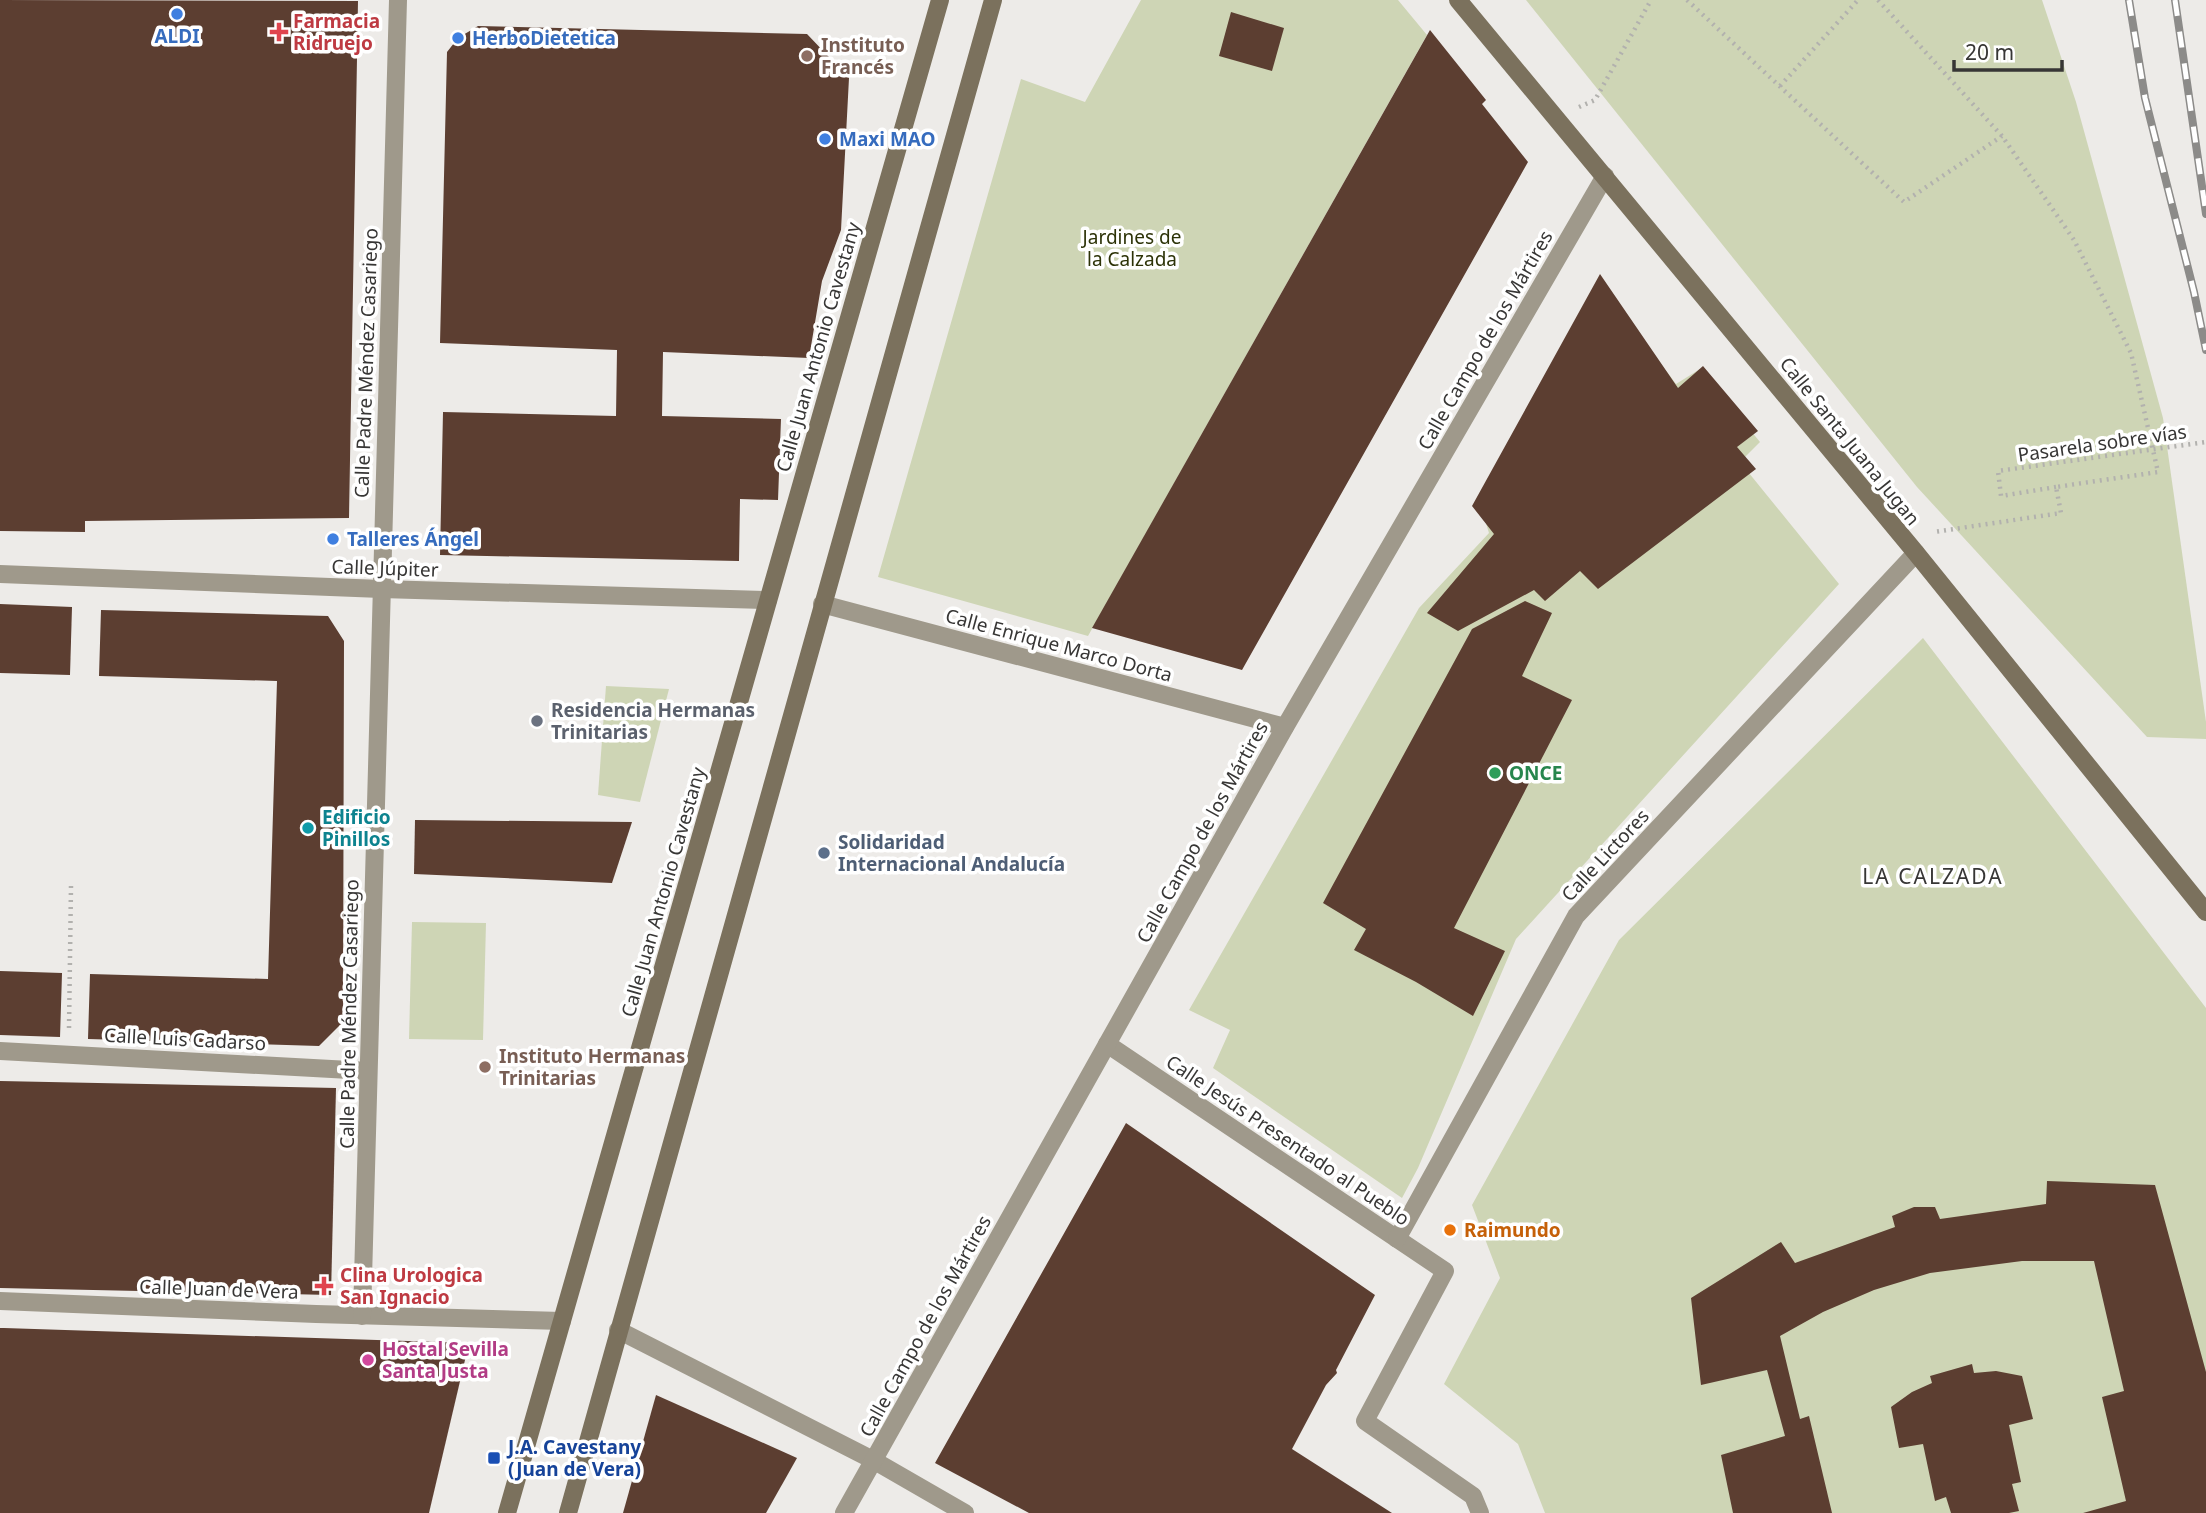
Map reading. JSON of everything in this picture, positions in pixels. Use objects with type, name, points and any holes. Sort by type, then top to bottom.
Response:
[{"type":"main road","name":"Calle Juan Antonio Cavestany","points":[[507,1513],[940,0]]},
{"type":"main road","points":[[568,1513],[993,0]]},
{"type":"main road","name":"Calle Santa Juana Jugan","points":[[1458,0],[1916,553],[2206,912]]},
{"type":"street","name":"Calle Padre Méndez Casariego","points":[[362,1316],[398,0]]},
{"type":"street","name":"Calle Campo de los Mártires","points":[[844,1513],[1285,727],[1605,176]]},
{"type":"street","name":"Calle Lictores","points":[[1397,1239],[1576,916],[1916,553]]},
{"type":"street","name":"Calle Júpiter","points":[[0,574],[381,589],[768,600]]},
{"type":"street","name":"Calle Enrique Marco Dorta","points":[[822,604],[1285,727]]},
{"type":"street","name":"Calle Jesús Presentado al Pueblo","points":[[1107,1044],[1445,1271],[1365,1422],[1474,1496],[1480,1513]]},
{"type":"street","name":"Calle Luis Cadarso","points":[[0,1051],[368,1071]]},
{"type":"street","name":"Calle Juan de Vera","points":[[0,1301],[362,1316],[562,1321]]},
{"type":"street","points":[[618,1330],[873,1460],[965,1513]]},
{"type":"path","points":[[1575,108],[1595,100],[1651,0]]},
{"type":"path","points":[[1687,0],[1904,202],[2003,136]]},
{"type":"path","points":[[1780,86],[1858,0]]},
{"type":"path","points":[[1878,0],[2003,136],[2074,240],[2131,353],[2158,472],[2056,487],[2061,513],[1902,537]]},
{"type":"path","name":"Pasarela sobre vías","points":[[2056,487],[2001,496],[1998,471],[2206,442]]},
{"type":"path","points":[[69,1028],[71,886]]},
{"type":"green space","name":"Jardines de la Calzada","points":[[1141,0],[1398,0],[1427,35],[1088,636],[878,577],[1021,79],[1085,102]]},
{"type":"green space","points":[[1526,0],[2042,0],[2076,102],[2163,418],[2206,722],[2206,739],[2147,737],[1917,487]]},
{"type":"green space","name":"ONCE","points":[[1600,282],[1676,384],[1700,369],[1760,442],[1740,462],[1839,584],[1516,939],[1418,1168],[1402,1198],[1213,1068],[1230,1030],[1189,1010],[1419,608],[1489,533],[1479,501]]},
{"type":"green space","points":[[1923,638],[2206,1008],[2206,1513],[1545,1513],[1518,1444],[1444,1384],[1500,1278],[1472,1205],[1619,940]]},
{"type":"green space","points":[[606,686],[669,689],[640,802],[598,795]]},
{"type":"green space","points":[[412,922],[486,923],[483,1040],[409,1039]]},
{"type":"building","points":[[0,0],[358,1],[349,518],[85,521],[85,532],[0,531]]},
{"type":"building","points":[[1231,12],[1284,28],[1272,71],[1219,56]]},
{"type":"building","points":[[478,26],[807,34],[849,78],[841,230],[822,281],[809,358],[663,352],[662,416],[781,419],[778,500],[740,499],[739,561],[440,555],[443,412],[616,416],[617,350],[440,343],[447,52],[458,38]]},
{"type":"building","points":[[1430,30],[1486,100],[1482,104],[1528,162],[1242,670],[1092,628]]},
{"type":"building","points":[[1600,274],[1678,388],[1703,366],[1758,431],[1737,447],[1756,469],[1598,589],[1580,571],[1545,601],[1534,590],[1458,631],[1427,613],[1494,534],[1472,506]]},
{"type":"building","points":[[1525,601],[1552,613],[1522,676],[1572,700],[1454,928],[1505,951],[1473,1016],[1354,950],[1366,929],[1323,903],[1472,629]]},
{"type":"building","points":[[0,604],[72,607],[70,675],[0,673]]},
{"type":"building","name":"Edificio Pinillos","points":[[101,610],[328,616],[344,641],[343,1022],[319,1046],[88,1039],[90,974],[268,979],[277,681],[99,676]]},
{"type":"building","points":[[415,820],[632,822],[612,883],[414,874]]},
{"type":"building","points":[[0,971],[62,973],[60,1037],[0,1035]]},
{"type":"building","points":[[0,1081],[336,1088],[331,1295],[0,1288]]},
{"type":"building","points":[[1126,1123],[1375,1295],[1336,1370],[1337,1373],[1326,1385],[1292,1449],[1392,1513],[1029,1513],[935,1463]]},
{"type":"building","points":[[2047,1181],[2155,1185],[2206,1372],[2206,1513],[2083,1513],[2126,1501],[2102,1397],[2124,1391],[2094,1261],[2022,1261],[1930,1273],[1874,1290],[1823,1312],[1780,1336],[1800,1419],[1809,1416],[1832,1513],[1733,1513],[1721,1455],[1785,1436],[1767,1370],[1701,1385],[1691,1298],[1781,1242],[1795,1263],[1895,1227],[1892,1216],[1914,1207],[1935,1207],[1940,1219],[2046,1204]]},
{"type":"building","points":[[0,1328],[469,1343],[429,1513],[0,1513]]},
{"type":"building","points":[[1972,1364],[1974,1373],[1996,1371],[2022,1376],[2033,1419],[2009,1425],[2021,1482],[2012,1484],[2019,1511],[1951,1513],[1946,1497],[1935,1501],[1923,1444],[1899,1448],[1891,1407],[1912,1392],[1932,1383],[1930,1376]]},
{"type":"building","points":[[656,1395],[797,1458],[766,1513],[623,1513]]},
{"type":"railway","points":[[2129,0],[2145,98],[2206,350]]},
{"type":"railway","points":[[2175,0],[2206,214]]},
{"type":"place","name":"ALDI","points":[[177,14]]},
{"type":"place","name":"Farmacia Ridruejo","points":[[279,32]]},
{"type":"place","name":"HerboDietetica","points":[[458,38]]},
{"type":"place","name":"Instituto Francés","points":[[807,56]]},
{"type":"place","name":"Maxi MAO","points":[[825,139]]},
{"type":"place","name":"Talleres Ángel","points":[[333,539]]},
{"type":"place","name":"Residencia Hermanas Trinitarias","points":[[537,721]]},
{"type":"place","name":"ONCE","points":[[1495,773]]},
{"type":"place","name":"Edificio Pinillos","points":[[308,828]]},
{"type":"place","name":"Solidaridad Internacional Andalucía","points":[[824,853]]},
{"type":"place","name":"Instituto Hermanas Trinitarias","points":[[485,1067]]},
{"type":"place","name":"Raimundo","points":[[1450,1230]]},
{"type":"place","name":"Clina Urologica San Ignacio","points":[[324,1286]]},
{"type":"place","name":"Hostal Sevilla Santa Justa","points":[[368,1360]]},
{"type":"place","name":"J.A. Cavestany (Juan de Vera)","points":[[494,1458]]},
{"type":"district","name":"LA CALZADA","points":[[1933,877]]}]
